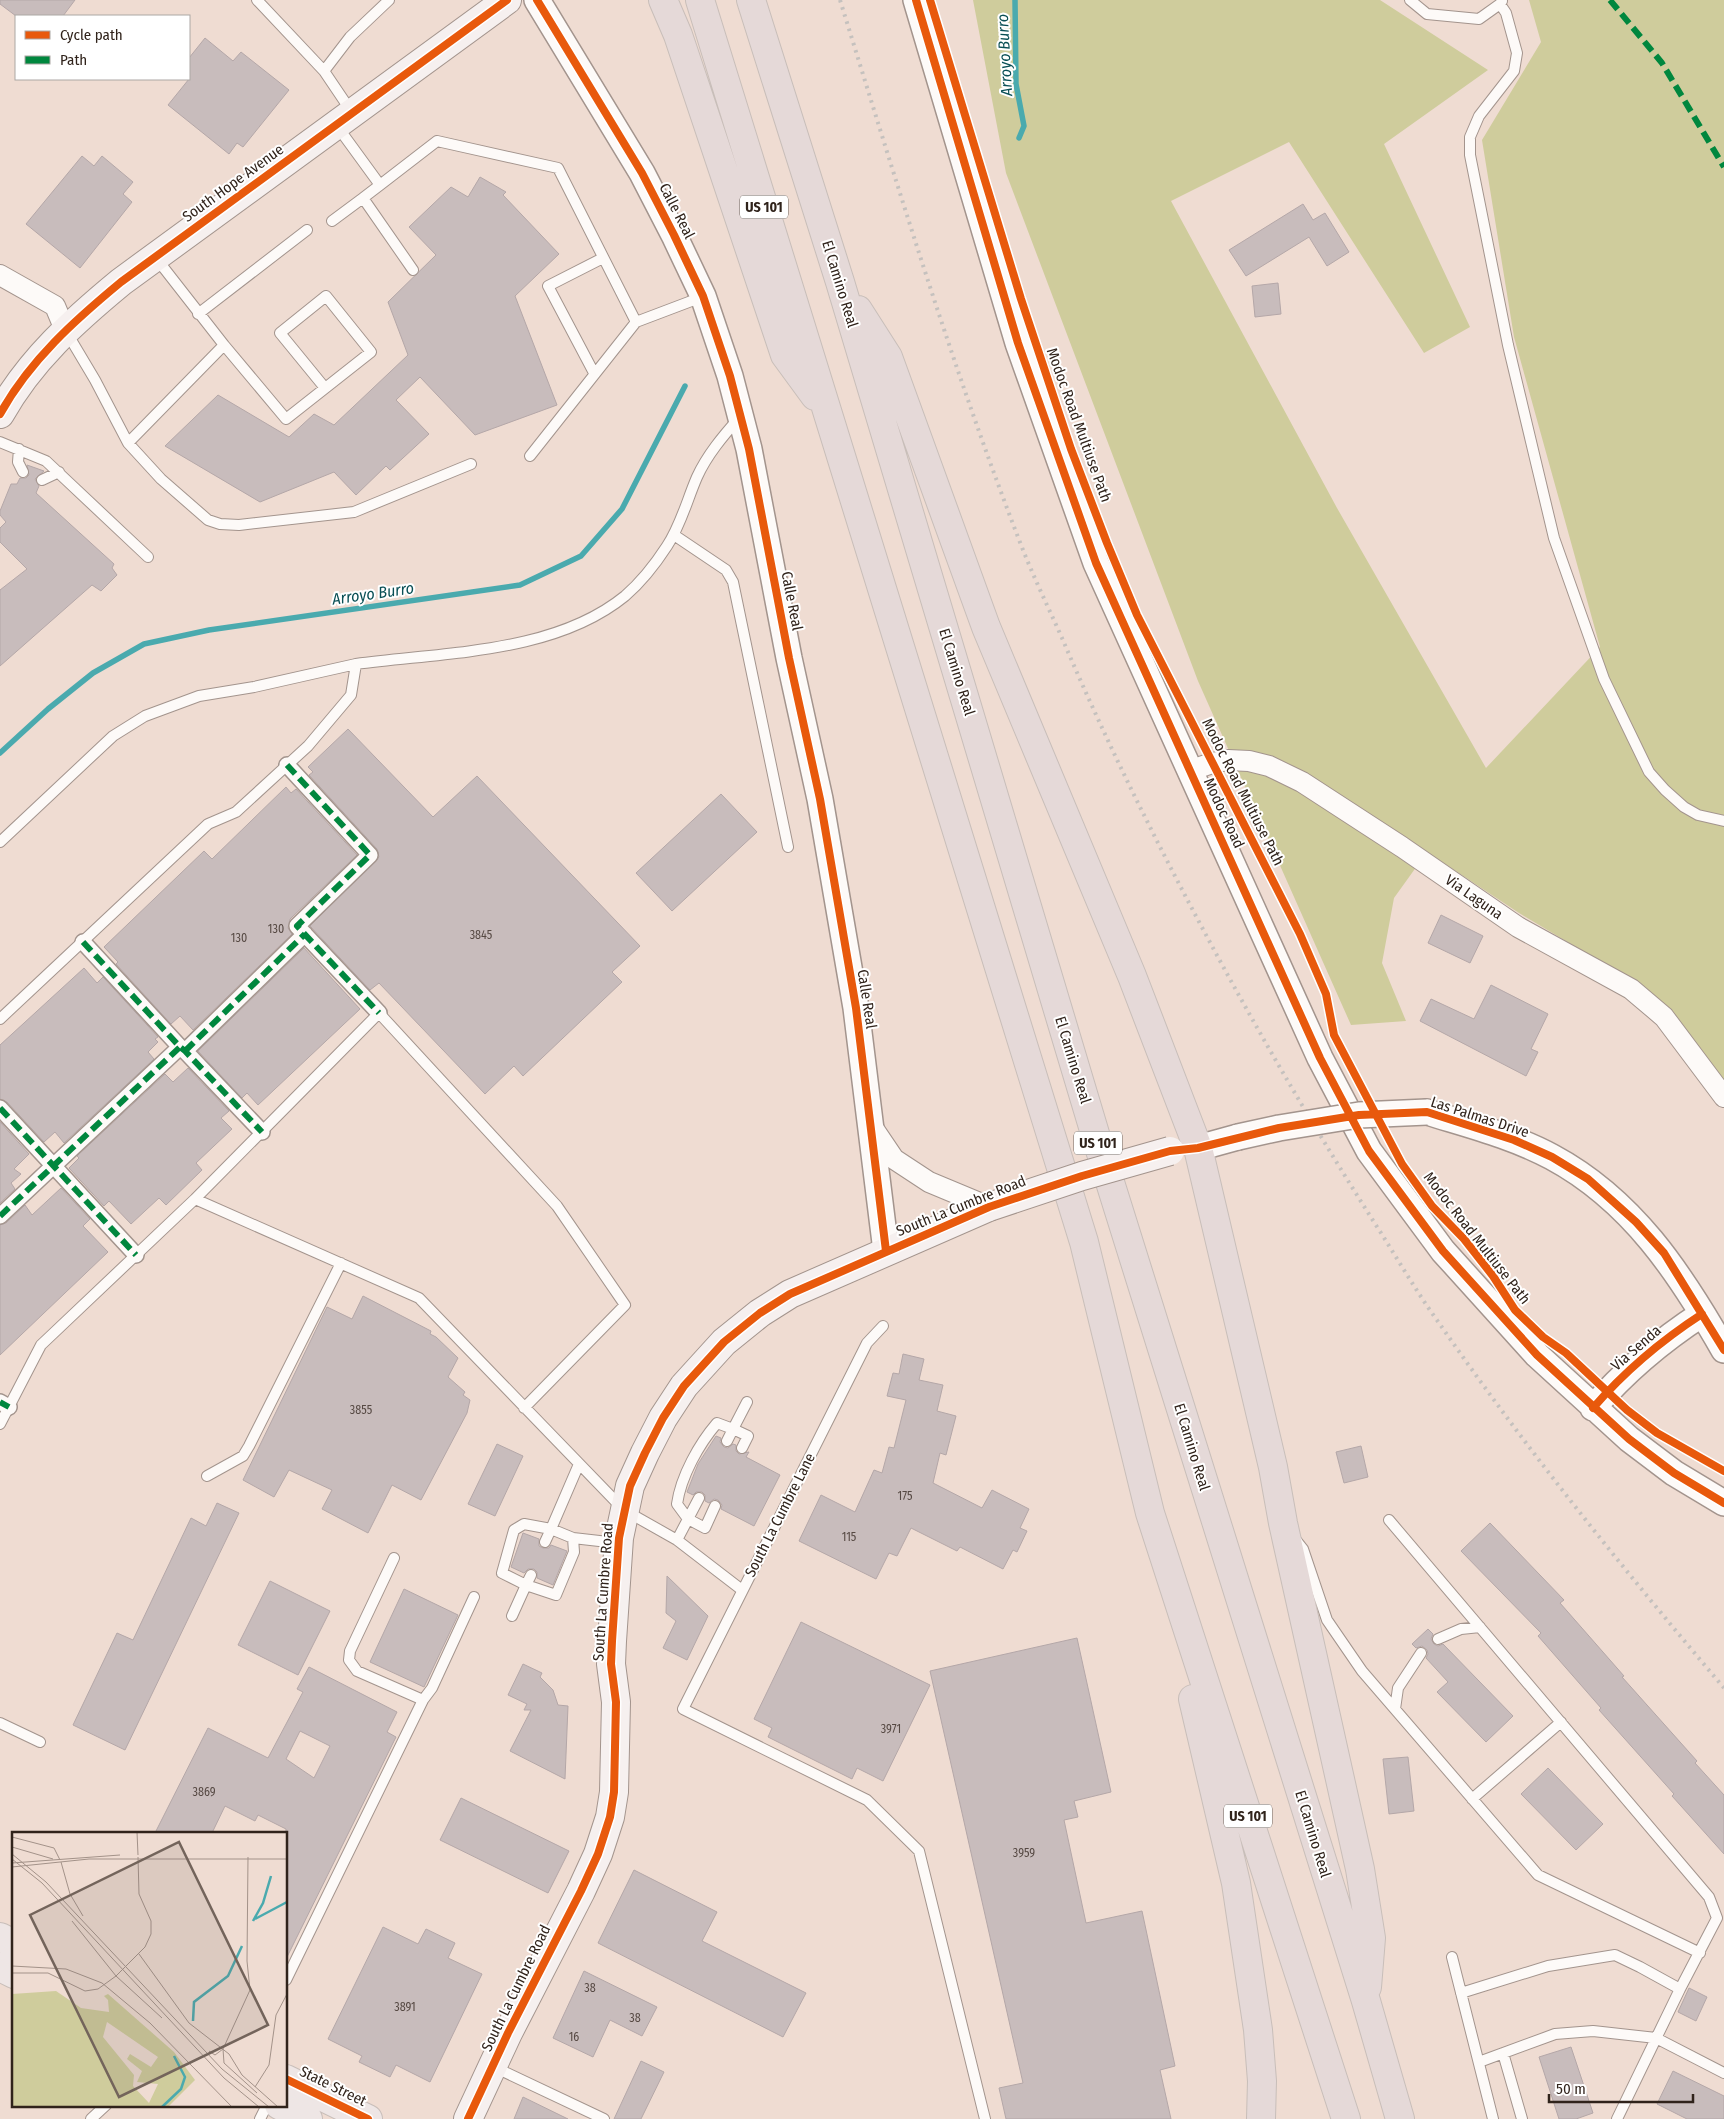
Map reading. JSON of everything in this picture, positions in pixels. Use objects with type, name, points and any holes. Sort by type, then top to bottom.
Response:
[{"type":"highway","points":[[663,0],[678,35],[785,355],[828,413]]},
{"type":"highway","name":"US 101","points":[[700,0],[1084,1242],[1150,1513],[1346,2119]]},
{"type":"highway","name":"El Camino Real","points":[[751,0],[840,282],[1099,1147],[1366,2002],[1400,2119]]},
{"type":"highway","points":[[840,282],[888,357],[986,628],[1132,976],[1198,1148],[1274,1467],[1283,1523],[1360,1869],[1371,1938],[1366,2002]]},
{"type":"highway","points":[[1150,1513],[1236,1883],[1258,2030],[1262,2081],[1261,2119]]},
{"type":"main road","name":"South Hope Avenue","points":[[0,414],[21,382],[65,330],[122,282],[507,0]]},
{"type":"main road","name":"Las Palmas Drive","points":[[1082,1176],[1170,1151],[1198,1148]]},
{"type":"main road","name":"South La Cumbre Road","points":[[468,2119],[508,2033],[581,1891],[598,1854],[610,1817],[614,1792],[616,1702],[611,1664],[618,1543],[630,1486],[663,1418],[684,1386],[724,1342],[760,1313],[790,1294],[989,1207],[1082,1176]]},
{"type":"main road","points":[[0,1937],[12,1943]]},
{"type":"main road","points":[[0,1967],[12,1973]]},
{"type":"main road","name":"State Street","points":[[288,2079],[368,2119]]},
{"type":"main road","points":[[281,2106],[308,2119]]},
{"type":"street","name":"Calle Real","points":[[538,0],[642,173],[703,296],[722,347],[749,450],[785,638],[820,799],[856,1008],[886,1251]]},
{"type":"street","name":"Modoc Road","points":[[916,0],[1018,343],[1096,563],[1320,1058],[1369,1151],[1443,1251],[1537,1355],[1628,1439],[1674,1473],[1724,1503]]},
{"type":"street","points":[[0,275],[55,306],[65,330]]},
{"type":"street","name":"Via Laguna","points":[[1189,771],[1228,760],[1249,761],[1269,766],[1302,782],[1402,847],[1518,927],[1631,989],[1664,1017],[1724,1097]]},
{"type":"street","points":[[288,766],[370,855],[297,926],[379,1013]]},
{"type":"street","points":[[0,1216],[306,934]]},
{"type":"street","points":[[83,942],[262,1132]]},
{"type":"street","points":[[0,1108],[136,1254]]},
{"type":"street","name":"Las Palmas Drive","points":[[1198,1148],[1238,1137],[1359,1115],[1427,1112],[1514,1140],[1552,1157],[1588,1180],[1636,1222],[1664,1253],[1724,1350]]},
{"type":"street","points":[[870,1125],[894,1159],[929,1182],[989,1207]]},
{"type":"street","name":"Via Senda","points":[[1593,1408],[1643,1358],[1702,1314]]},
{"type":"lane","points":[[257,0],[324,71],[344,119],[380,185]]},
{"type":"lane","points":[[324,71],[350,37],[389,0]]},
{"type":"lane","points":[[1410,0],[1427,14],[1480,19],[1501,2],[1506,13],[1517,54],[1514,71],[1479,116],[1470,137],[1470,155],[1508,345],[1554,538],[1604,679],[1649,772],[1684,807],[1698,815],[1724,821]]},
{"type":"lane","points":[[332,221],[437,140],[558,168],[636,322]]},
{"type":"lane","points":[[362,198],[413,270]]},
{"type":"lane","points":[[198,314],[307,230]]},
{"type":"lane","points":[[156,257],[198,314],[286,420],[371,352],[326,296],[280,333],[325,388]]},
{"type":"lane","points":[[594,373],[548,286],[603,258]]},
{"type":"lane","points":[[530,456],[636,322],[703,296]]},
{"type":"lane","points":[[65,330],[95,380],[128,443],[161,479],[208,520],[220,524],[239,525],[354,512],[471,464]]},
{"type":"lane","points":[[128,443],[224,346]]},
{"type":"lane","points":[[0,842],[113,736],[145,716],[199,696],[254,687],[356,664],[472,650],[537,638],[573,626],[605,609],[626,595],[660,556],[674,535],[698,475],[719,440],[740,417]]},
{"type":"lane","points":[[0,442],[46,461],[148,556]]},
{"type":"lane","points":[[19,449],[18,462],[23,472]]},
{"type":"lane","points":[[42,480],[59,472]]},
{"type":"lane","points":[[674,535],[726,570],[733,582],[788,847]]},
{"type":"lane","points":[[0,1019],[208,824],[236,812],[288,766],[308,746],[351,695],[356,664]]},
{"type":"lane","points":[[0,1424],[4,1404],[41,1345],[195,1199],[379,1013],[557,1206],[626,1305],[524,1408]]},
{"type":"lane","points":[[195,1199],[420,1298],[624,1510],[678,1540],[742,1590]]},
{"type":"lane","points":[[207,1476],[242,1456],[249,1446],[340,1263]]},
{"type":"lane","name":"South La Cumbre Lane","points":[[883,1326],[867,1343],[683,1709],[867,1800],[919,1851],[985,2119]]},
{"type":"lane","points":[[727,1441],[746,1402]]},
{"type":"lane","points":[[715,1506],[705,1528],[688,1520],[678,1504],[679,1491],[686,1475],[707,1435],[717,1422],[748,1436],[742,1448]]},
{"type":"lane","points":[[545,1542],[579,1464]]},
{"type":"lane","points":[[678,1540],[699,1498]]},
{"type":"lane","points":[[1389,1520],[1709,1897],[1717,1918],[1678,1992],[1617,2119]]},
{"type":"lane","points":[[1283,1523],[1303,1549],[1327,1620],[1362,1671],[1538,1875],[1700,1953]]},
{"type":"lane","points":[[573,1538],[574,1552],[556,1595],[526,1585],[502,1573],[514,1530],[524,1524],[551,1528],[573,1538],[618,1543]]},
{"type":"lane","points":[[394,1558],[350,1651],[349,1660],[357,1671],[423,1700]]},
{"type":"lane","points":[[512,1616],[531,1576]]},
{"type":"lane","points":[[288,1976],[423,1700],[432,1688],[474,1598]]},
{"type":"lane","points":[[1438,1639],[1461,1629],[1480,1627]]},
{"type":"lane","points":[[1395,1709],[1398,1688],[1421,1653]]},
{"type":"lane","points":[[1472,1799],[1561,1722]]},
{"type":"lane","points":[[0,1723],[40,1742]]},
{"type":"lane","points":[[1460,1993],[1548,1966],[1615,1955],[1640,1966],[1678,1992]]},
{"type":"lane","points":[[1452,1957],[1494,2119]]},
{"type":"lane","points":[[1479,2062],[1554,2034],[1593,2032],[1656,2038],[1724,2073]]},
{"type":"lane","points":[[1503,2053],[1522,2119]]},
{"type":"lane","points":[[493,2067],[604,2119]]},
{"type":"lane","points":[[91,2119],[105,2106]]},
{"type":"lane","points":[[260,2119],[266,2106]]},
{"type":"shaded area","points":[[973,0],[1380,0],[1488,70],[1384,144],[1470,327],[1424,353],[1289,142],[1171,201],[1337,508],[1486,768],[1600,647],[1514,337],[1482,140],[1541,42],[1529,0],[1724,0],[1724,1083],[1631,980],[1519,913],[1427,852],[1394,898],[1382,963],[1406,1021],[1351,1025],[1198,681],[1006,173]]},
{"type":"building","points":[[0,0],[75,0],[64,15],[15,15],[0,4]]},
{"type":"building","points":[[205,38],[233,61],[241,52],[289,90],[243,147],[237,143],[229,154],[168,105],[190,80],[190,57]]},
{"type":"building","points":[[82,156],[94,166],[102,156],[133,182],[123,194],[132,202],[80,268],[26,224]]},
{"type":"building","points":[[480,177],[506,192],[503,195],[559,254],[515,296],[557,405],[475,435],[420,377],[396,400],[429,434],[390,470],[386,466],[356,495],[334,472],[260,502],[165,446],[218,395],[289,437],[314,414],[334,425],[408,355],[388,302],[436,255],[409,227],[451,187],[468,197]]},
{"type":"building","points":[[1303,204],[1313,220],[1325,213],[1349,252],[1327,266],[1309,237],[1246,276],[1229,250]]},
{"type":"building","points":[[1278,283],[1281,314],[1255,317],[1252,286]]},
{"type":"building","points":[[27,465],[44,471],[35,479],[39,486],[36,493],[114,564],[112,568],[117,575],[101,591],[92,585],[0,666],[0,590],[27,569],[0,542],[0,528],[6,522],[0,515],[0,511],[11,484],[17,484],[20,478],[26,478],[29,475]]},
{"type":"building","points":[[348,729],[433,817],[477,776],[640,946],[612,972],[622,982],[523,1076],[514,1066],[485,1094],[379,983],[370,990],[310,926],[379,857],[377,849],[309,775],[313,772],[308,767]]},
{"type":"building","points":[[286,787],[291,793],[296,789],[357,855],[290,919],[288,928],[292,934],[193,1030],[180,1016],[171,1024],[116,964],[118,962],[104,947],[204,851],[212,859]]},
{"type":"building","points":[[721,794],[757,832],[672,911],[636,873]]},
{"type":"building","points":[[1441,915],[1483,936],[1470,963],[1428,943]]},
{"type":"building","points":[[304,948],[360,1009],[258,1105],[247,1093],[242,1098],[198,1051]]},
{"type":"building","points":[[84,968],[97,983],[103,977],[158,1037],[155,1039],[158,1042],[148,1052],[154,1059],[64,1143],[55,1132],[44,1142],[7,1102],[0,1099],[0,1045]]},
{"type":"building","points":[[1491,985],[1548,1014],[1531,1049],[1538,1052],[1526,1076],[1420,1021],[1431,999],[1474,1019]]},
{"type":"building","points":[[188,1068],[229,1111],[221,1118],[232,1129],[196,1163],[202,1170],[166,1205],[159,1198],[131,1224],[109,1201],[104,1206],[69,1168],[79,1158],[77,1156],[165,1074],[173,1082]]},
{"type":"building","points":[[0,1122],[29,1154],[14,1169],[21,1174],[11,1183],[15,1189],[0,1203]]},
{"type":"building","points":[[61,1188],[90,1219],[83,1226],[108,1252],[0,1355],[0,1225],[6,1223],[25,1205],[32,1215]]},
{"type":"building","points":[[363,1296],[431,1331],[430,1334],[436,1337],[458,1358],[448,1377],[465,1392],[463,1395],[470,1400],[467,1413],[421,1500],[392,1485],[368,1533],[322,1509],[332,1490],[289,1470],[274,1497],[243,1480],[327,1307],[352,1319]]},
{"type":"building","points":[[903,1354],[924,1359],[919,1380],[943,1385],[937,1411],[956,1416],[946,1455],[940,1453],[933,1483],[982,1508],[992,1490],[1029,1509],[1020,1528],[1027,1531],[1017,1552],[1013,1550],[1003,1569],[960,1547],[957,1551],[911,1528],[897,1556],[889,1553],[876,1579],[799,1541],[821,1495],[855,1512],[874,1470],[882,1473],[889,1447],[894,1448],[906,1400],[887,1396],[893,1373],[899,1374]]},
{"type":"building","points":[[716,1436],[721,1438],[720,1442],[724,1447],[728,1448],[733,1444],[736,1445],[736,1451],[739,1454],[749,1452],[746,1457],[780,1475],[754,1526],[721,1509],[722,1505],[718,1500],[714,1499],[709,1503],[705,1501],[705,1495],[702,1492],[696,1492],[693,1495],[687,1492],[698,1464]]},
{"type":"building","points":[[497,1444],[523,1456],[495,1516],[468,1504]]},
{"type":"building","points":[[1361,1446],[1368,1477],[1344,1483],[1336,1452]]},
{"type":"building","points":[[217,1503],[239,1513],[125,1750],[73,1725],[117,1633],[133,1640],[191,1518],[206,1526]]},
{"type":"building","points":[[1490,1523],[1564,1600],[1560,1603],[1624,1676],[1622,1677],[1697,1761],[1695,1763],[1724,1795],[1724,1854],[1672,1796],[1674,1794],[1599,1710],[1601,1708],[1538,1636],[1541,1633],[1461,1551]]},
{"type":"building","points":[[523,1533],[539,1539],[539,1546],[543,1548],[549,1548],[551,1545],[567,1551],[553,1585],[537,1578],[537,1572],[534,1569],[528,1569],[524,1573],[511,1567]]},
{"type":"building","points":[[667,1576],[708,1616],[687,1660],[663,1648],[676,1621],[666,1613]]},
{"type":"building","points":[[270,1581],[330,1611],[298,1675],[238,1645]]},
{"type":"building","points":[[404,1589],[458,1615],[424,1687],[370,1662]]},
{"type":"building","points":[[801,1622],[930,1685],[883,1781],[857,1768],[852,1779],[768,1737],[772,1728],[754,1719]]},
{"type":"building","points":[[1428,1629],[1433,1634],[1431,1639],[1434,1644],[1438,1646],[1443,1644],[1513,1716],[1486,1742],[1437,1692],[1448,1682],[1426,1658],[1427,1650],[1422,1646],[1416,1648],[1412,1644]]},
{"type":"building","points":[[1077,1638],[1111,1792],[1074,1801],[1078,1817],[1064,1820],[1086,1923],[1142,1911],[1175,2066],[1160,2070],[1171,2119],[1006,2119],[999,2088],[1023,2083],[930,1671]]},
{"type":"building","points":[[523,1664],[542,1673],[540,1677],[553,1690],[558,1705],[568,1706],[565,1779],[510,1751],[531,1710],[524,1710],[527,1704],[508,1695]]},
{"type":"building","points":[[309,1667],[397,1712],[387,1732],[396,1737],[288,1955],[288,1832],[286,1832],[286,1829],[258,1815],[255,1821],[225,1806],[212,1832],[156,1832],[208,1728],[268,1758],[303,1692],[297,1689]],"holes":[[[300,1731],[330,1746],[314,1778],[286,1759]]]},
{"type":"building","points":[[1408,1757],[1414,1811],[1389,1814],[1383,1759]]},
{"type":"building","points":[[1548,1768],[1603,1824],[1576,1850],[1521,1794]]},
{"type":"building","points":[[461,1798],[569,1851],[548,1893],[440,1840]]},
{"type":"building","points":[[634,1870],[717,1912],[702,1941],[806,1993],[783,2037],[598,1943]]},
{"type":"building","points":[[383,1927],[418,1944],[426,1929],[455,1943],[448,1958],[482,1974],[430,2082],[396,2065],[390,2077],[359,2062],[362,2056],[328,2039]]},
{"type":"building","points":[[584,1971],[657,2007],[642,2036],[610,2020],[593,2057],[553,2038]]},
{"type":"building","points":[[1689,1988],[1707,1997],[1696,2021],[1678,2012]]},
{"type":"building","points":[[1571,2047],[1593,2113],[1576,2119],[1559,2119],[1539,2057]]},
{"type":"building","points":[[641,2061],[664,2072],[641,2119],[614,2119]]},
{"type":"building","points":[[1673,2071],[1724,2096],[1724,2119],[1687,2119],[1657,2104]]},
{"type":"building","points":[[523,2097],[568,2119],[514,2119]]},
{"type":"waterway","name":"Arroyo Burro","points":[[1015,0],[1016,84],[1024,126],[1019,138]]},
{"type":"waterway","name":"Arroyo Burro","points":[[0,753],[48,709],[93,673],[144,644],[209,630],[520,585],[581,556],[622,509],[685,386]]},
{"type":"railway","points":[[840,0],[949,345],[1023,550],[1098,720],[1177,880],[1238,994],[1298,1098],[1416,1290],[1541,1463],[1724,1688]]},
{"type":"marked path","points":[[1610,0],[1662,63],[1724,167]]},
{"type":"marked path","points":[[287,765],[370,855],[297,926],[379,1013]]},
{"type":"marked path","points":[[185,1051],[305,934]]},
{"type":"marked path","points":[[83,942],[262,1132]]},
{"type":"marked path","points":[[0,1216],[180,1047]]},
{"type":"marked path","points":[[0,1108],[136,1255]]},
{"type":"marked path","points":[[0,1402],[9,1407]]},
{"type":"cycle path","points":[[0,414],[25,376],[54,342],[121,282],[507,0]]},
{"type":"cycle path","points":[[537,0],[642,173],[674,235],[703,296],[730,376],[749,449],[789,658],[820,799],[856,1008],[886,1251]]},
{"type":"cycle path","points":[[916,0],[1018,343],[1096,563],[1320,1058],[1369,1151],[1443,1251],[1537,1355],[1629,1439],[1674,1473],[1724,1503]]},
{"type":"cycle path","name":"Modoc Road Multiuse Path","points":[[930,0],[1021,299],[1071,449],[1107,543],[1137,615],[1300,934],[1326,994],[1334,1035],[1402,1164],[1432,1206],[1464,1239],[1493,1276],[1515,1310],[1543,1337],[1566,1353],[1627,1410],[1657,1433],[1724,1471]]},
{"type":"cycle path","points":[[468,2119],[508,2033],[581,1891],[598,1854],[610,1817],[614,1792],[616,1702],[611,1664],[612,1641],[619,1538],[630,1486],[663,1418],[684,1386],[724,1342],[760,1313],[790,1294],[989,1207],[1082,1176],[1170,1151],[1198,1148],[1279,1128],[1359,1115],[1427,1112],[1514,1140],[1552,1157],[1588,1179],[1636,1222],[1664,1253],[1724,1350]]},
{"type":"cycle path","points":[[1593,1408],[1644,1357],[1702,1314]]},
{"type":"cycle path","points":[[288,2080],[368,2119]]}]
